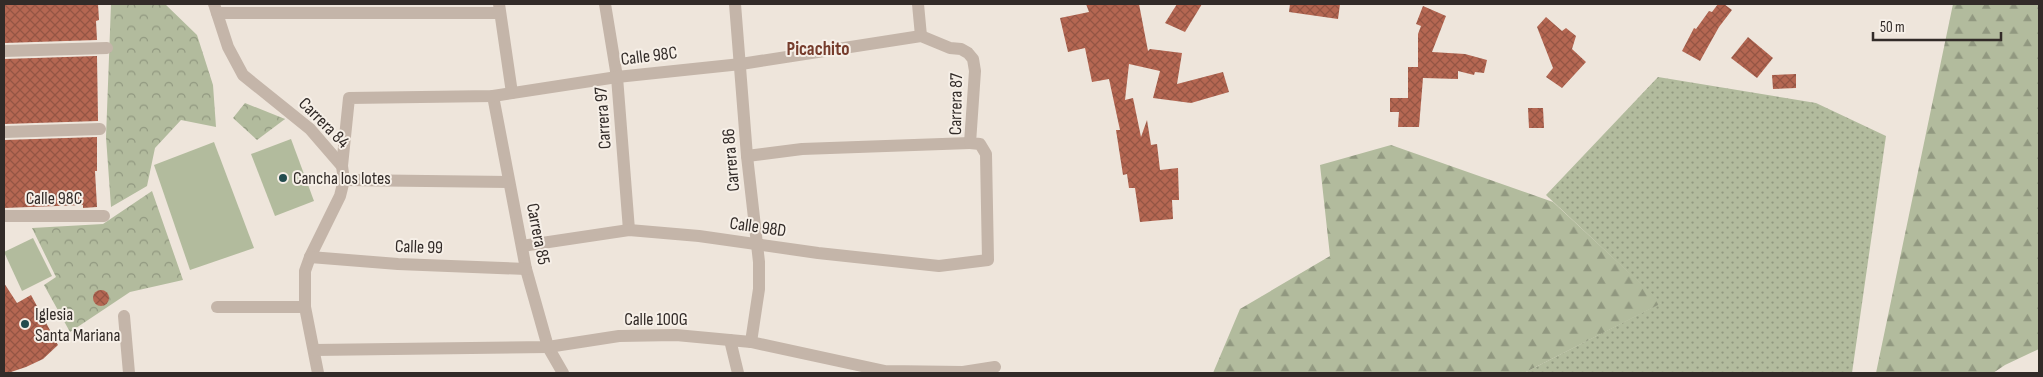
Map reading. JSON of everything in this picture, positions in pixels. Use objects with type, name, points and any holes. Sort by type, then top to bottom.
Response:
[{"type":"street","name":"Carrera 97","points":[[606,4],[617,77],[629,230]]},
{"type":"street","name":"Carrera 86","points":[[735,4],[742,64],[747,156],[758,245],[759,289],[751,342]]},
{"type":"street","points":[[918,4],[921,36]]},
{"type":"street","points":[[215,8],[307,14],[500,8],[512,93]]},
{"type":"street","name":"Carrera 84","points":[[215,8],[228,48],[244,75],[310,129],[342,166],[344,180],[340,196],[310,257],[306,271],[305,307],[318,373]]},
{"type":"street","name":"Calle 98C","points":[[342,166],[349,98],[493,96],[617,77],[742,64],[921,36]]},
{"type":"street","name":"Carrera 87","points":[[921,36],[950,48],[961,49],[973,59],[975,71],[970,143],[980,144],[986,154],[988,260]]},
{"type":"street","points":[[4,51],[107,48]]},
{"type":"street","name":"Carrera 85","points":[[493,96],[526,269],[548,348],[562,373]]},
{"type":"street","points":[[4,132],[100,129]]},
{"type":"street","points":[[747,156],[802,149],[970,143]]},
{"type":"street","points":[[344,180],[510,182]]},
{"type":"street","name":"Calle 98C","points":[[4,216],[104,216]]},
{"type":"street","name":"Calle 98D","points":[[522,246],[629,230],[698,236],[758,245],[939,266],[988,260]]},
{"type":"street","name":"Calle 99","points":[[310,257],[398,264],[526,269]]},
{"type":"street","points":[[217,307],[305,307]]},
{"type":"street","points":[[124,316],[129,373]]},
{"type":"street","name":"Calle 100G","points":[[314,350],[548,348],[619,336],[676,335],[751,342],[885,371],[963,372],[995,367]]},
{"type":"street","points":[[730,340],[738,373]]},
{"type":"green space","points":[[111,4],[165,4],[197,35],[213,85],[216,127],[181,120],[155,148],[147,186],[111,207],[106,137]]},
{"type":"green space","points":[[1953,4],[2039,4],[2039,349],[2005,365],[1993,373],[1876,373]]},
{"type":"green space","points":[[1658,77],[1816,103],[1886,136],[1852,373],[1524,373],[1661,303],[1546,195]]},
{"type":"green space","points":[[245,103],[285,119],[257,140],[233,118]]},
{"type":"green space","name":"Cancha los lotes","points":[[291,139],[314,201],[275,216],[251,154]]},
{"type":"green space","points":[[214,142],[254,248],[190,270],[154,165]]},
{"type":"green space","points":[[1391,145],[1553,202],[1662,303],[1524,373],[1213,373],[1240,309],[1330,256],[1320,165]]},
{"type":"green space","points":[[152,191],[183,280],[130,292],[70,332],[44,285],[56,277],[32,228],[103,224]]},
{"type":"green space","points":[[33,238],[52,276],[22,291],[4,252]]},
{"type":"building","points":[[4,4],[98,4],[99,20],[96,21],[97,40],[4,43]]},
{"type":"building","points":[[1086,4],[1139,4],[1148,51],[1150,49],[1182,53],[1177,84],[1223,72],[1229,92],[1191,103],[1153,98],[1160,71],[1129,64],[1125,100],[1133,98],[1141,137],[1147,120],[1151,145],[1157,144],[1160,170],[1178,168],[1179,200],[1172,200],[1173,219],[1140,222],[1135,188],[1129,188],[1127,174],[1123,175],[1116,130],[1120,130],[1109,79],[1092,82],[1085,48],[1068,52],[1060,18],[1089,12]]},
{"type":"building","points":[[1177,4],[1202,4],[1185,32],[1165,23]]},
{"type":"building","points":[[1290,4],[1340,4],[1338,19],[1289,12]]},
{"type":"building","points":[[1718,4],[1724,4],[1732,10],[1719,27],[1700,61],[1682,51],[1694,28],[1696,29],[1709,11],[1712,12]]},
{"type":"building","points":[[1423,6],[1446,16],[1432,52],[1465,54],[1487,60],[1484,73],[1475,72],[1474,75],[1458,71],[1458,79],[1423,78],[1419,127],[1398,127],[1399,112],[1390,112],[1390,98],[1408,98],[1408,67],[1418,67],[1418,34],[1421,26],[1416,24]]},
{"type":"building","points":[[1546,17],[1562,31],[1566,28],[1576,36],[1572,49],[1586,62],[1562,88],[1546,77],[1553,68],[1537,27]]},
{"type":"building","points":[[1748,37],[1773,58],[1757,78],[1731,58]]},
{"type":"building","points":[[97,56],[98,121],[4,124],[4,59]]},
{"type":"building","points":[[1796,74],[1796,88],[1773,89],[1772,75]]},
{"type":"building","points":[[1528,108],[1543,108],[1544,128],[1529,128]]},
{"type":"building","points":[[97,137],[97,171],[95,171],[97,207],[83,208],[83,205],[4,208],[4,140]]},
{"type":"building","name":"Iglesia Santa Mariana","points":[[4,283],[17,303],[31,295],[58,345],[43,359],[8,373],[4,373]]},
{"type":"building","points":[[98,290],[104,290],[109,295],[107,304],[98,306],[93,301],[93,295]]},
{"type":"place","name":"Cancha los lotes","points":[[283,178]]},
{"type":"place","name":"Iglesia Santa Mariana","points":[[25,324]]},
{"type":"district","name":"Picachito","points":[[818,49]]}]
